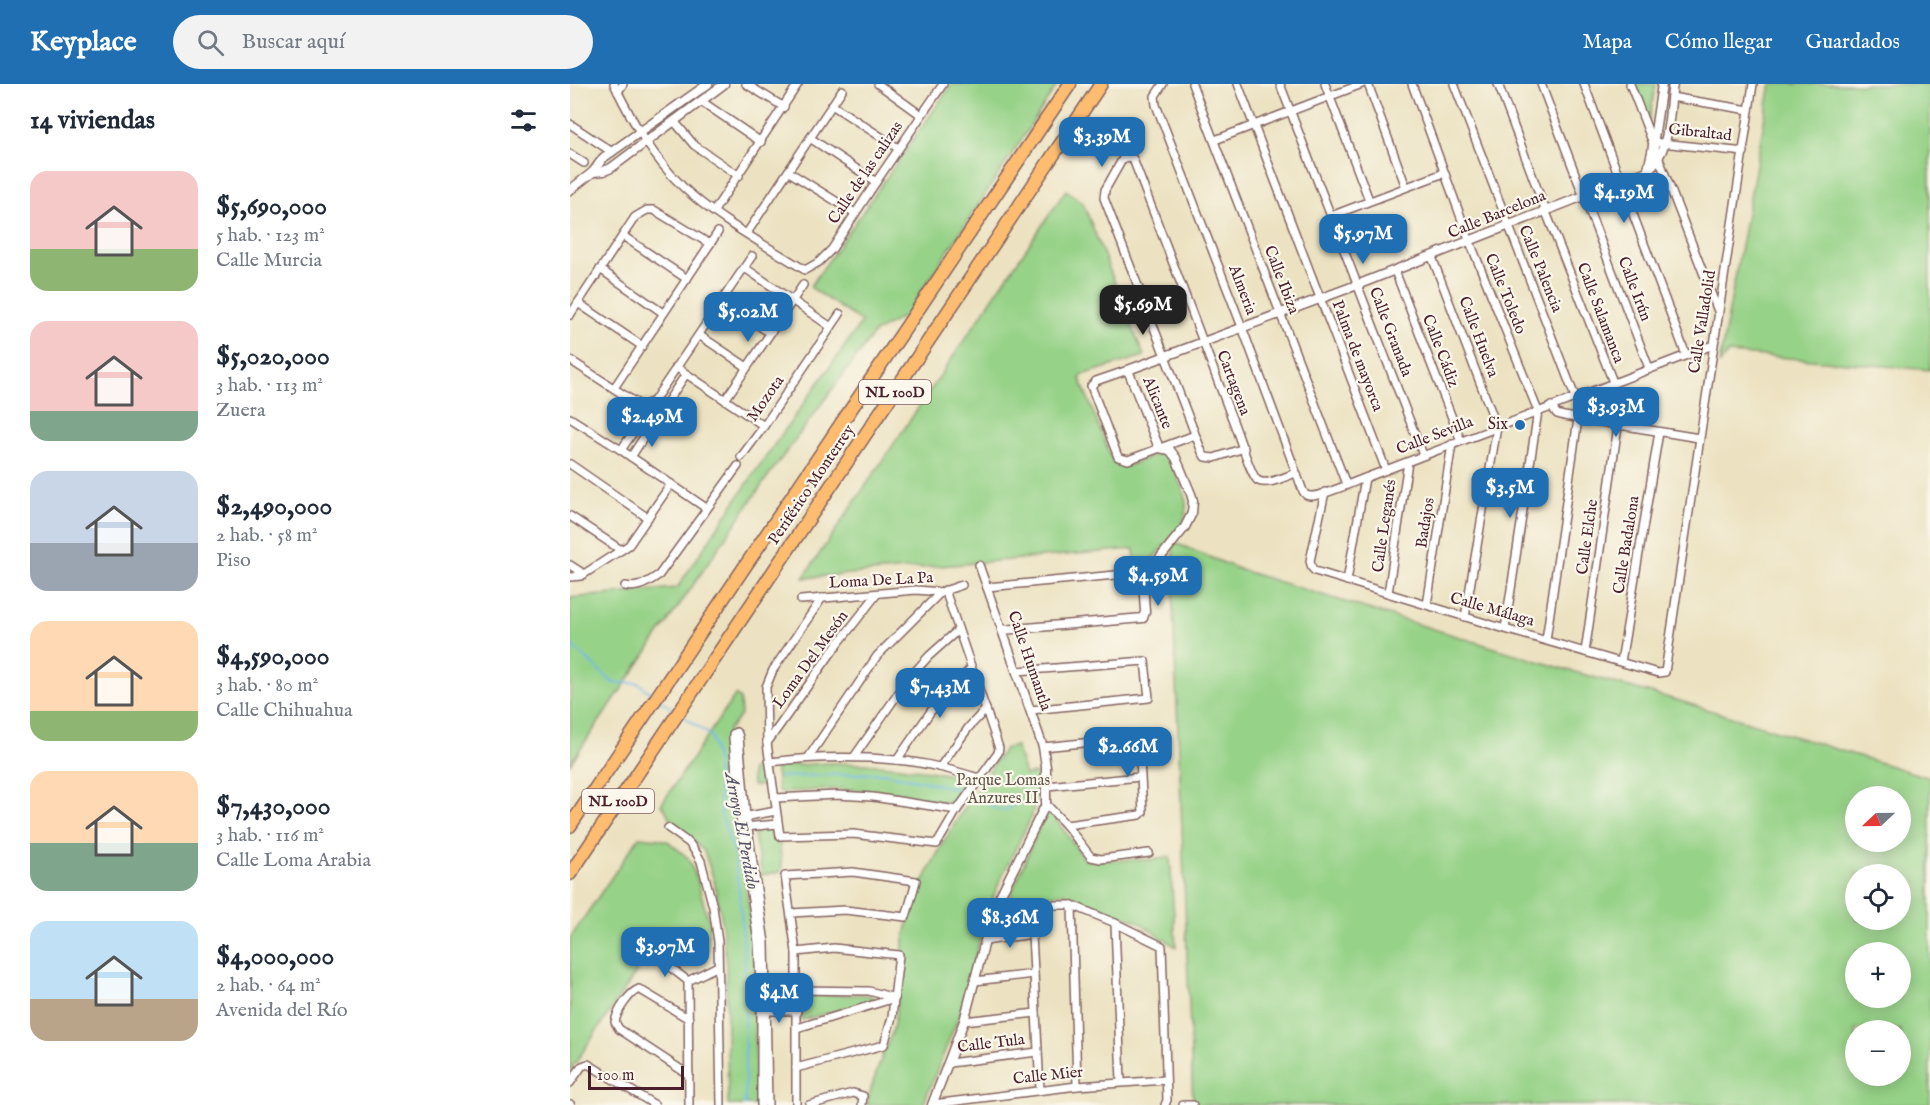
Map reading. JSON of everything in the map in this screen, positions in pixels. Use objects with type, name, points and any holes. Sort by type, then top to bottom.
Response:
[{"type":"highway","name":"Periférico Monterrey","points":[[570,826],[1070,84]]},
{"type":"highway","name":"Periférico Monterrey","points":[[570,874],[1101,84]]},
{"type":"street","points":[[614,84],[646,141],[673,176],[685,189],[714,212],[747,233],[842,90]]},
{"type":"street","points":[[618,92],[623,84]]},
{"type":"street","points":[[570,190],[593,172],[600,161],[708,84]]},
{"type":"street","points":[[593,172],[611,168],[724,84]]},
{"type":"street","points":[[746,84],[784,107]]},
{"type":"street","points":[[714,212],[798,84]]},
{"type":"street","points":[[878,84],[921,115]]},
{"type":"street","name":"Calle de las calizas","points":[[747,233],[805,270],[826,257],[943,84]]},
{"type":"street","name":"Almeria","points":[[1163,84],[1157,91],[1154,101],[1242,327],[1302,490]]},
{"type":"street","name":"Calle Ibiza","points":[[1192,84],[1346,484]]},
{"type":"street","name":"Palma de mayorca","points":[[1238,84],[1386,470]]},
{"type":"street","name":"Calle Granada","points":[[1281,84],[1423,455]]},
{"type":"street","points":[[1325,84],[1369,200]]},
{"type":"street","points":[[1215,140],[1362,84]]},
{"type":"street","points":[[1368,84],[1406,187]]},
{"type":"street","name":"Calle Toledo","points":[[1412,84],[1470,242],[1538,411]]},
{"type":"street","name":"Calle Palencia","points":[[1454,84],[1575,397]]},
{"type":"street","name":"Calle Salamanca","points":[[1498,84],[1613,382]]},
{"type":"street","name":"Calle Irún","points":[[1541,84],[1649,368]]},
{"type":"street","points":[[1584,84],[1686,355]]},
{"type":"street","points":[[1630,84],[1719,313]]},
{"type":"street","points":[[1647,171],[1662,84]]},
{"type":"street","name":"Calle Barcelona","points":[[1159,448],[1128,460],[1120,459],[1113,447],[1092,384],[1395,271],[1647,171],[1659,158],[1666,143],[1673,84]]},
{"type":"street","name":"Calle Valladolid","points":[[1665,672],[1753,84]]},
{"type":"street","points":[[1671,98],[1749,110]]},
{"type":"street","points":[[701,101],[761,142]]},
{"type":"street","points":[[832,105],[898,148]]},
{"type":"street","points":[[674,121],[694,145],[739,176]]},
{"type":"street","points":[[570,124],[612,152]]},
{"type":"street","points":[[810,138],[876,182]]},
{"type":"street","name":"Gibraltad","points":[[1653,142],[1744,152]]},
{"type":"street","points":[[570,154],[584,163]]},
{"type":"street","name":"Cartagena","points":[[1164,356],[1105,201],[1105,189],[1123,158],[1133,159],[1254,477],[1259,482],[1266,483],[1296,473]]},
{"type":"street","points":[[789,172],[855,213]]},
{"type":"street","points":[[1331,216],[1444,173]]},
{"type":"street","points":[[570,315],[635,217],[647,210],[654,210],[710,244]]},
{"type":"street","points":[[614,388],[718,232]]},
{"type":"street","points":[[623,236],[687,279]]},
{"type":"street","points":[[621,450],[642,418],[644,408],[653,402],[752,256]]},
{"type":"street","name":"Calle Huelva","points":[[1432,256],[1497,427]]},
{"type":"street","points":[[745,268],[831,327]]},
{"type":"street","points":[[600,269],[663,313]]},
{"type":"street","name":"Calle Cádiz","points":[[1395,271],[1461,441]]},
{"type":"street","points":[[725,400],[803,285]]},
{"type":"street","points":[[723,301],[770,333]]},
{"type":"street","points":[[578,303],[642,346]]},
{"type":"street","name":"Mozota","points":[[741,456],[840,314]]},
{"type":"street","points":[[699,334],[747,367]]},
{"type":"street","name":"Calle Sevilla","points":[[1302,490],[1309,496],[1365,478],[1713,345]]},
{"type":"street","points":[[1164,356],[1203,454],[1214,458],[1244,448]]},
{"type":"street","points":[[570,360],[644,408]]},
{"type":"street","points":[[676,367],[764,426]]},
{"type":"street","name":"Alicante","points":[[1128,370],[1159,448]]},
{"type":"street","points":[[663,407],[686,374]]},
{"type":"street","points":[[642,418],[651,426],[663,422],[666,415],[663,407],[653,402]]},
{"type":"street","points":[[1551,406],[1557,414],[1578,419],[1699,438]]},
{"type":"street","points":[[1505,629],[1538,411]]},
{"type":"street","points":[[570,419],[621,450],[706,508]]},
{"type":"street","points":[[1546,640],[1578,419]]},
{"type":"street","points":[[631,457],[651,426]]},
{"type":"street","name":"Calle Elche","points":[[1585,652],[1618,426]]},
{"type":"street","points":[[1465,617],[1497,427]]},
{"type":"street","name":"Calle Badalona","points":[[1622,662],[1659,432]]},
{"type":"street","points":[[1159,448],[1196,435]]},
{"type":"street","name":"Badajos","points":[[1426,605],[1452,444]]},
{"type":"street","points":[[1143,579],[1185,527],[1193,507],[1191,494],[1173,453],[1170,450],[1159,448]]},
{"type":"street","name":"Calle Leganés","points":[[1389,593],[1408,462]]},
{"type":"street","points":[[570,464],[648,518]]},
{"type":"street","points":[[625,586],[634,588],[641,586],[659,575],[738,466]]},
{"type":"street","points":[[1347,581],[1365,478]]},
{"type":"street","points":[[570,577],[584,574],[629,545],[671,484]]},
{"type":"street","name":"Calle Málaga","points":[[1325,492],[1310,561],[1313,570],[1505,629],[1658,673],[1665,672]]},
{"type":"street","points":[[570,516],[621,550]]},
{"type":"street","points":[[570,565],[584,574]]},
{"type":"street","name":"Calle Humantla","points":[[933,1105],[964,1022],[984,941],[1003,890],[1046,804],[1047,786],[1043,747],[979,565]]},
{"type":"street","points":[[987,586],[1137,573],[1143,579],[1145,612],[1140,619],[1002,630]]},
{"type":"street","name":"Loma De La Pa","points":[[801,600],[916,590],[943,591],[962,585]]},
{"type":"street","points":[[808,758],[877,656],[943,591],[999,748],[998,753],[957,810],[938,844],[854,834],[780,836],[767,743],[765,695],[767,680],[822,598]]},
{"type":"street","name":"Loma Del Mesón","points":[[767,743],[834,649],[877,594]]},
{"type":"street","points":[[854,757],[909,678],[958,630]]},
{"type":"street","points":[[1017,671],[1144,661],[1149,698],[1031,710]]},
{"type":"street","points":[[897,760],[937,704],[971,668]]},
{"type":"street","points":[[940,767],[969,727],[986,709]]},
{"type":"street","points":[[743,817],[739,737],[736,732],[733,738],[763,998],[768,1105]]},
{"type":"street","points":[[1043,747],[1133,738],[1139,742],[1144,810],[1142,814],[1066,825]]},
{"type":"street","points":[[770,762],[854,757],[897,760],[940,767],[979,778]]},
{"type":"street","points":[[1047,786],[1140,777]]},
{"type":"street","points":[[775,798],[837,795],[873,797],[957,810]]},
{"type":"street","points":[[1046,804],[1088,853],[1096,858],[1149,853]]},
{"type":"street","points":[[743,817],[776,811]]},
{"type":"street","points":[[744,827],[778,824]]},
{"type":"street","points":[[668,828],[689,843],[701,861],[713,907],[717,930],[721,1105]]},
{"type":"street","points":[[791,914],[845,910],[906,917],[916,881],[853,872],[785,876],[796,952],[796,1105]]},
{"type":"street","points":[[1040,1089],[1032,934],[1033,911],[1040,905],[1072,905],[1162,946],[1165,1105]]},
{"type":"street","points":[[1072,905],[1077,1086]]},
{"type":"street","points":[[1115,923],[1121,1082]]},
{"type":"street","points":[[984,941],[1032,934]]},
{"type":"street","points":[[796,952],[834,948],[899,955],[891,1023],[884,1045],[796,1068]]},
{"type":"street","points":[[657,957],[688,981]]},
{"type":"street","points":[[688,981],[718,966]]},
{"type":"street","points":[[975,981],[1034,974]]},
{"type":"street","points":[[688,981],[689,1105]]},
{"type":"street","points":[[689,1019],[639,988],[633,991],[616,1016],[615,1023],[619,1029],[689,1075]]},
{"type":"street","points":[[763,998],[869,991],[895,998]]},
{"type":"street","points":[[797,1028],[895,998]]},
{"type":"street","points":[[764,1011],[797,1011]]},
{"type":"street","points":[[761,1105],[764,1011]]},
{"type":"street","points":[[964,1022],[1036,1013]]},
{"type":"street","name":"Calle Tula","points":[[949,1063],[1038,1052]]},
{"type":"street","points":[[570,1083],[584,1065],[591,1064],[655,1105]]},
{"type":"street","name":"Calle Mier","points":[[933,1105],[1040,1089],[1166,1080]]},
{"type":"street","points":[[809,1105],[853,1093],[863,1096],[862,1105]]},
{"type":"street","points":[[1183,1105],[1192,1105]]},
{"type":"green space","points":[[952,84],[1058,84],[906,315],[874,333],[766,479],[570,764],[570,598],[677,588],[755,472],[862,322],[810,287]]},
{"type":"green space","points":[[1632,84],[1656,84],[1649,121]]},
{"type":"green space","points":[[1771,84],[1930,84],[1930,370],[1728,353],[1719,365]]},
{"type":"green space","points":[[1066,190],[1083,203],[1144,356],[1085,374],[1080,378],[1112,460],[1119,466],[1128,466],[1162,452],[1170,461],[1186,502],[1186,511],[1180,526],[1142,569],[1136,568],[1134,549],[803,578]]},
{"type":"green space","points":[[1173,542],[1241,570],[1930,778],[1930,1105],[1193,1105],[1173,605]]},
{"type":"green space","points":[[735,695],[740,699],[741,715],[728,730],[737,827],[754,940],[756,1105],[728,1105],[726,965],[722,921],[714,880],[704,851],[670,819],[661,805]]},
{"type":"green space","name":"Parque Lomas Anzures II","points":[[1016,746],[1025,775],[1035,773],[1037,778],[1032,816],[986,914],[962,1008],[923,1105],[867,1105],[873,1081],[893,1028],[898,1001],[901,960],[909,920],[917,897],[938,852],[963,810],[1004,749]]},
{"type":"green space","points":[[832,763],[882,765],[932,771],[965,778],[968,784],[957,802],[953,803],[879,792],[837,789],[778,791],[777,766]]},
{"type":"green space","points":[[751,769],[765,769],[767,785],[752,786]]},
{"type":"green space","points":[[1048,808],[1085,860],[1153,860],[1170,857],[1176,947],[1137,921],[1064,893],[1028,899],[1026,932],[999,930],[1014,887]]},
{"type":"green space","points":[[768,829],[779,838],[782,868],[780,872],[762,875],[754,836],[757,831]]},
{"type":"green space","points":[[639,837],[669,842],[688,858],[697,879],[709,923],[709,949],[705,962],[661,935],[570,1071],[570,938]]},
{"type":"green space","points":[[802,995],[864,995],[872,996],[874,999],[802,1020],[800,998]]},
{"type":"waterway","name":"Arroyo El Perdido","points":[[570,644],[613,683],[638,683],[653,695]]},
{"type":"waterway","name":"Arroyo El Perdido","points":[[660,700],[675,711]]},
{"type":"waterway","name":"Arroyo El Perdido","points":[[682,715],[711,736],[717,764],[721,813],[735,857],[745,965],[745,1105]]},
{"type":"waterway","points":[[779,777],[884,773],[958,789]]},
{"type":"waterway","points":[[718,781],[729,781]]},
{"type":"waterway","points":[[989,804],[1004,811],[1021,803]]},
{"type":"waterway","points":[[745,1004],[754,1005]]},
{"type":"place","name":"Six","points":[[1520,425]]}]
